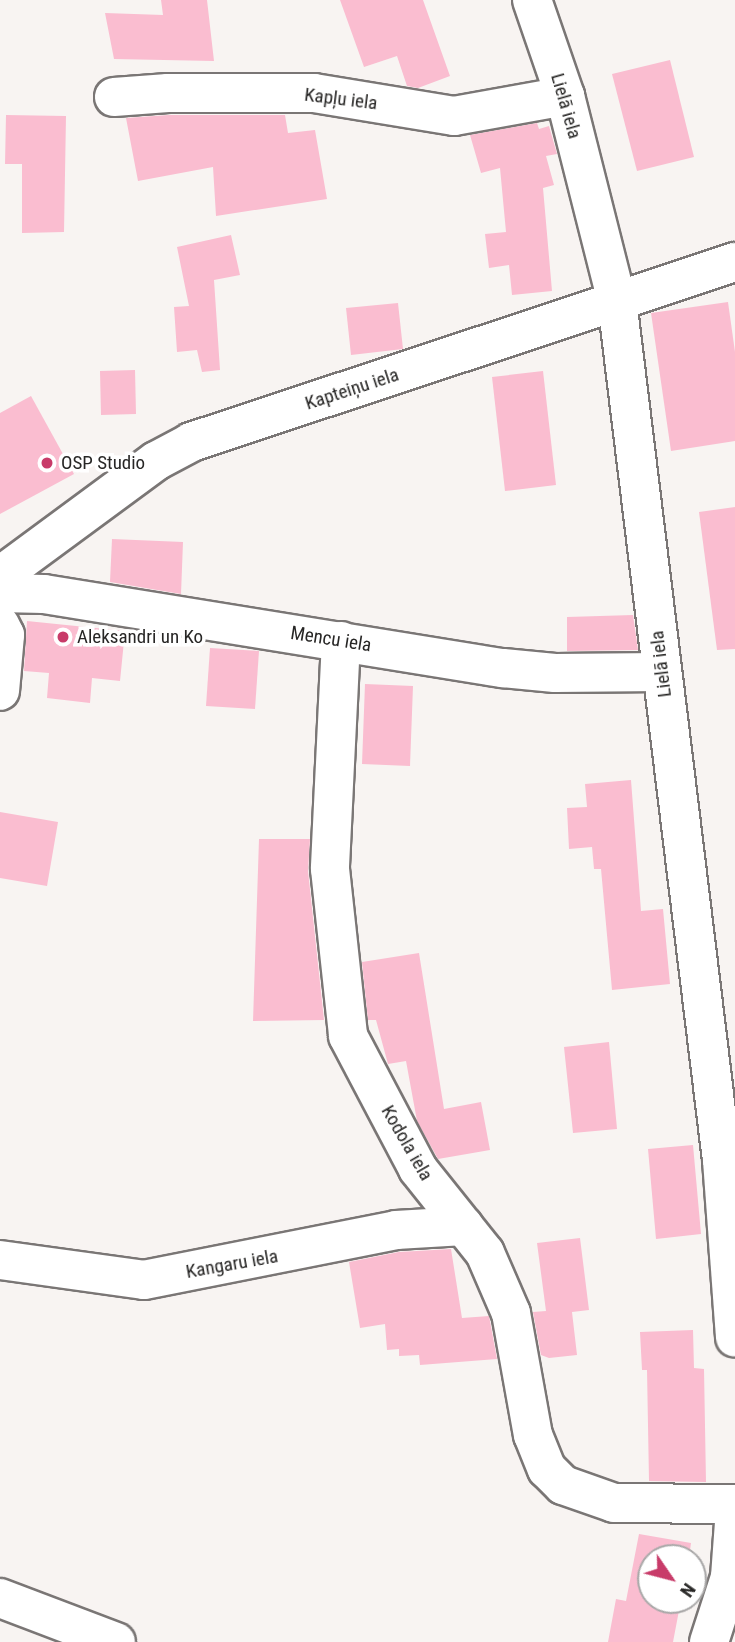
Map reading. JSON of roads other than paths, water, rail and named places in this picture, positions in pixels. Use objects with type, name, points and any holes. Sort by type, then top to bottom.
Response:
[{"type":"street","name":"Lielā iela","points":[[532,0],[565,96],[618,301],[722,1160],[735,1338]]},
{"type":"street","name":"Kapļu iela","points":[[114,97],[314,93],[454,116],[565,96]]},
{"type":"street","name":"Kapteiņu iela","points":[[0,576],[156,461],[191,442],[735,262]]},
{"type":"street","name":"Mencu iela","points":[[0,593],[44,594],[503,668],[555,673],[662,672]]},
{"type":"street","points":[[0,625],[5,635],[0,691]]},
{"type":"street","name":"Kodola iela","points":[[341,641],[330,869],[348,1036],[418,1169],[485,1253],[511,1313],[533,1434],[547,1469],[563,1485],[614,1503],[734,1528]]},
{"type":"street","name":"Kangaru iela","points":[[0,1261],[144,1280],[396,1230],[464,1226]]},
{"type":"street","points":[[709,1642],[730,1577],[734,1528]]},
{"type":"street","points":[[0,1598],[116,1642]]},
{"type":"place","name":"OSP Studio","points":[[47,463]]},
{"type":"place","name":"Aleksandri un Ko","points":[[63,637]]}]
